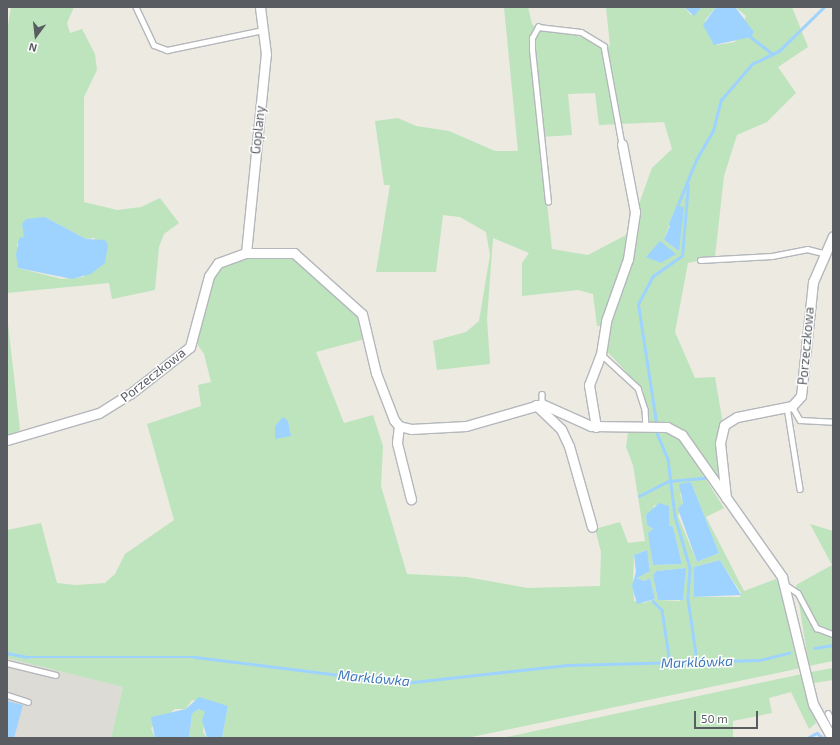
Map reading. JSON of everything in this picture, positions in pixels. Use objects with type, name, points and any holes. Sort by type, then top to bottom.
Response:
[{"type":"street","name":"Goplany","points":[[246,253],[266,30],[260,7]]},
{"type":"street","points":[[596,427],[589,385],[601,354],[606,321],[628,259],[635,212],[622,144]]},
{"type":"street","name":"Porzeczkowa","points":[[790,407],[798,403],[803,388],[810,297],[823,253],[833,236]]},
{"type":"street","name":"Porzeczkowa","points":[[7,440],[98,413],[130,394],[190,347],[214,266],[246,253],[294,253],[356,305],[366,326],[384,399],[399,426]]},
{"type":"street","points":[[540,401],[561,429],[566,440],[592,527]]},
{"type":"street","points":[[411,498],[397,443],[399,426],[411,429],[466,426],[540,401],[596,427],[667,427],[682,435],[786,585],[813,704],[832,738]]},
{"type":"street","points":[[726,498],[720,443],[724,425],[738,417],[790,407]]},
{"type":"lane","points":[[136,7],[150,39],[167,50],[266,30]]},
{"type":"lane","points":[[548,202],[534,78],[532,38],[538,27],[581,32],[604,46],[622,144]]},
{"type":"lane","points":[[700,260],[772,256],[807,249],[823,253]]},
{"type":"lane","points":[[601,354],[638,388],[646,428]]},
{"type":"lane","points":[[790,407],[800,420],[833,422]]},
{"type":"lane","points":[[790,407],[800,489]]},
{"type":"lane","points":[[786,585],[798,593],[817,628],[833,634]]},
{"type":"lane","points":[[7,663],[56,675]]},
{"type":"lane","points":[[7,695],[28,702]]},
{"type":"lane","points":[[828,714],[833,724]]},
{"type":"shaded area","points":[[7,658],[123,687],[111,738],[7,738]]},
{"type":"green space","points":[[11,7],[74,7],[67,23],[70,33],[82,29],[95,54],[97,70],[84,97],[84,202],[117,210],[141,207],[160,198],[179,223],[164,234],[159,247],[155,290],[112,299],[109,283],[7,293],[7,32]],"holes":[[[45,217],[86,239],[95,238],[84,277],[62,279],[18,268],[17,244]]]},
{"type":"green space","points":[[504,7],[528,7],[532,24],[539,31],[564,32],[610,46],[606,7],[684,7],[691,15],[702,7],[716,7],[705,20],[706,30],[717,45],[735,42],[746,16],[735,7],[792,7],[808,47],[778,67],[796,93],[767,122],[737,135],[724,176],[715,257],[688,263],[675,332],[695,378],[715,377],[722,418],[721,484],[677,426],[650,424],[643,390],[605,349],[603,326],[597,326],[593,294],[578,290],[522,296],[522,263],[529,253],[493,238],[487,319],[490,364],[437,370],[433,341],[466,332],[479,321],[490,255],[486,232],[460,217],[443,215],[436,272],[376,272],[390,185],[384,185],[375,121],[398,118],[416,126],[449,131],[495,151],[518,151]],"holes":[[[595,93],[599,125],[664,122],[672,149],[652,168],[628,234],[588,255],[552,249],[540,137],[572,135],[568,94]],[[674,212],[679,251],[664,240]]]},
{"type":"green space","points":[[258,255],[289,255],[356,312],[365,339],[316,352],[344,423],[373,415],[383,446],[381,486],[407,574],[466,577],[528,588],[600,586],[601,552],[595,529],[620,522],[628,543],[645,541],[633,465],[626,447],[628,433],[670,432],[679,437],[724,508],[706,517],[744,591],[776,579],[784,592],[801,668],[467,738],[222,738],[228,706],[192,700],[186,709],[175,709],[151,728],[155,738],[111,738],[123,687],[7,658],[7,530],[41,523],[57,583],[76,585],[105,583],[115,574],[125,554],[174,520],[147,424],[201,406],[198,385],[211,382],[204,354],[196,342],[212,279],[220,267],[234,259]],"holes":[[[691,482],[719,553],[697,562],[678,516],[683,503],[680,494]],[[654,505],[669,509],[669,525],[673,527],[682,564],[653,565],[649,533],[653,529],[647,525],[646,515],[653,511]],[[646,550],[650,569],[637,578],[644,581],[650,578],[655,599],[644,603],[634,601],[634,555]],[[720,560],[741,593],[740,597],[694,597],[694,567]],[[686,568],[680,601],[658,600],[653,575],[656,571]]]},
{"type":"green space","points":[[7,315],[20,430],[7,437]]},
{"type":"green space","points":[[810,524],[833,531],[833,661],[809,666],[796,585],[832,565]]},
{"type":"green space","points":[[833,668],[833,680],[814,683],[811,672]]},
{"type":"green space","points":[[802,674],[816,723],[809,729],[791,692],[769,698],[772,713],[733,721],[733,738],[502,738]]},
{"type":"green space","points":[[198,709],[205,712],[203,732],[207,738],[189,738],[192,714]]},
{"type":"water","points":[[684,7],[702,7],[694,16]]},
{"type":"water","points":[[716,7],[735,7],[754,32],[751,37],[714,45],[703,25]]},
{"type":"water","points":[[678,206],[684,207],[679,251],[664,240]]},
{"type":"water","points":[[45,217],[86,239],[105,240],[108,245],[105,263],[91,274],[72,279],[18,268],[16,255],[19,238],[24,237],[22,224],[26,219]]},
{"type":"water","points":[[660,241],[676,254],[661,263],[646,257]]},
{"type":"water","points":[[283,417],[288,421],[291,436],[275,439],[275,426]]},
{"type":"water","points":[[691,482],[719,553],[697,562],[678,509],[683,503],[679,484]]},
{"type":"water","points":[[659,503],[669,506],[669,525],[673,527],[682,564],[653,565],[648,533],[653,529],[647,525],[646,515]]},
{"type":"water","points":[[647,550],[650,571],[637,578],[644,581],[650,578],[655,599],[637,604],[632,586],[636,572],[634,555]]},
{"type":"water","points":[[720,560],[741,595],[694,597],[694,567]]},
{"type":"water","points":[[686,568],[683,600],[658,600],[653,575],[656,571]]},
{"type":"water","points":[[199,697],[228,706],[222,738],[207,738],[202,720],[205,712],[198,709],[192,714],[189,738],[155,738],[151,717],[186,709]]},
{"type":"water","points":[[7,701],[23,705],[14,738],[7,738]]},
{"type":"waterway","points":[[670,224],[696,160],[713,131],[721,100],[752,64],[779,51],[824,7]]},
{"type":"waterway","points":[[751,37],[773,54]]},
{"type":"waterway","points":[[656,422],[638,304],[653,276],[682,256],[688,185]]},
{"type":"waterway","points":[[657,433],[668,459],[675,516],[690,568],[688,599],[697,661]]},
{"type":"waterway","points":[[639,496],[669,481],[705,478]]},
{"type":"waterway","points":[[653,601],[662,610],[670,662]]},
{"type":"waterway","name":"Marklówka","points":[[814,648],[833,645]]},
{"type":"waterway","name":"Marklówka","points":[[7,653],[27,657],[195,657],[404,683],[567,665],[760,660],[789,653]]},
{"type":"waterway","points":[[807,738],[817,733],[823,738]]}]
